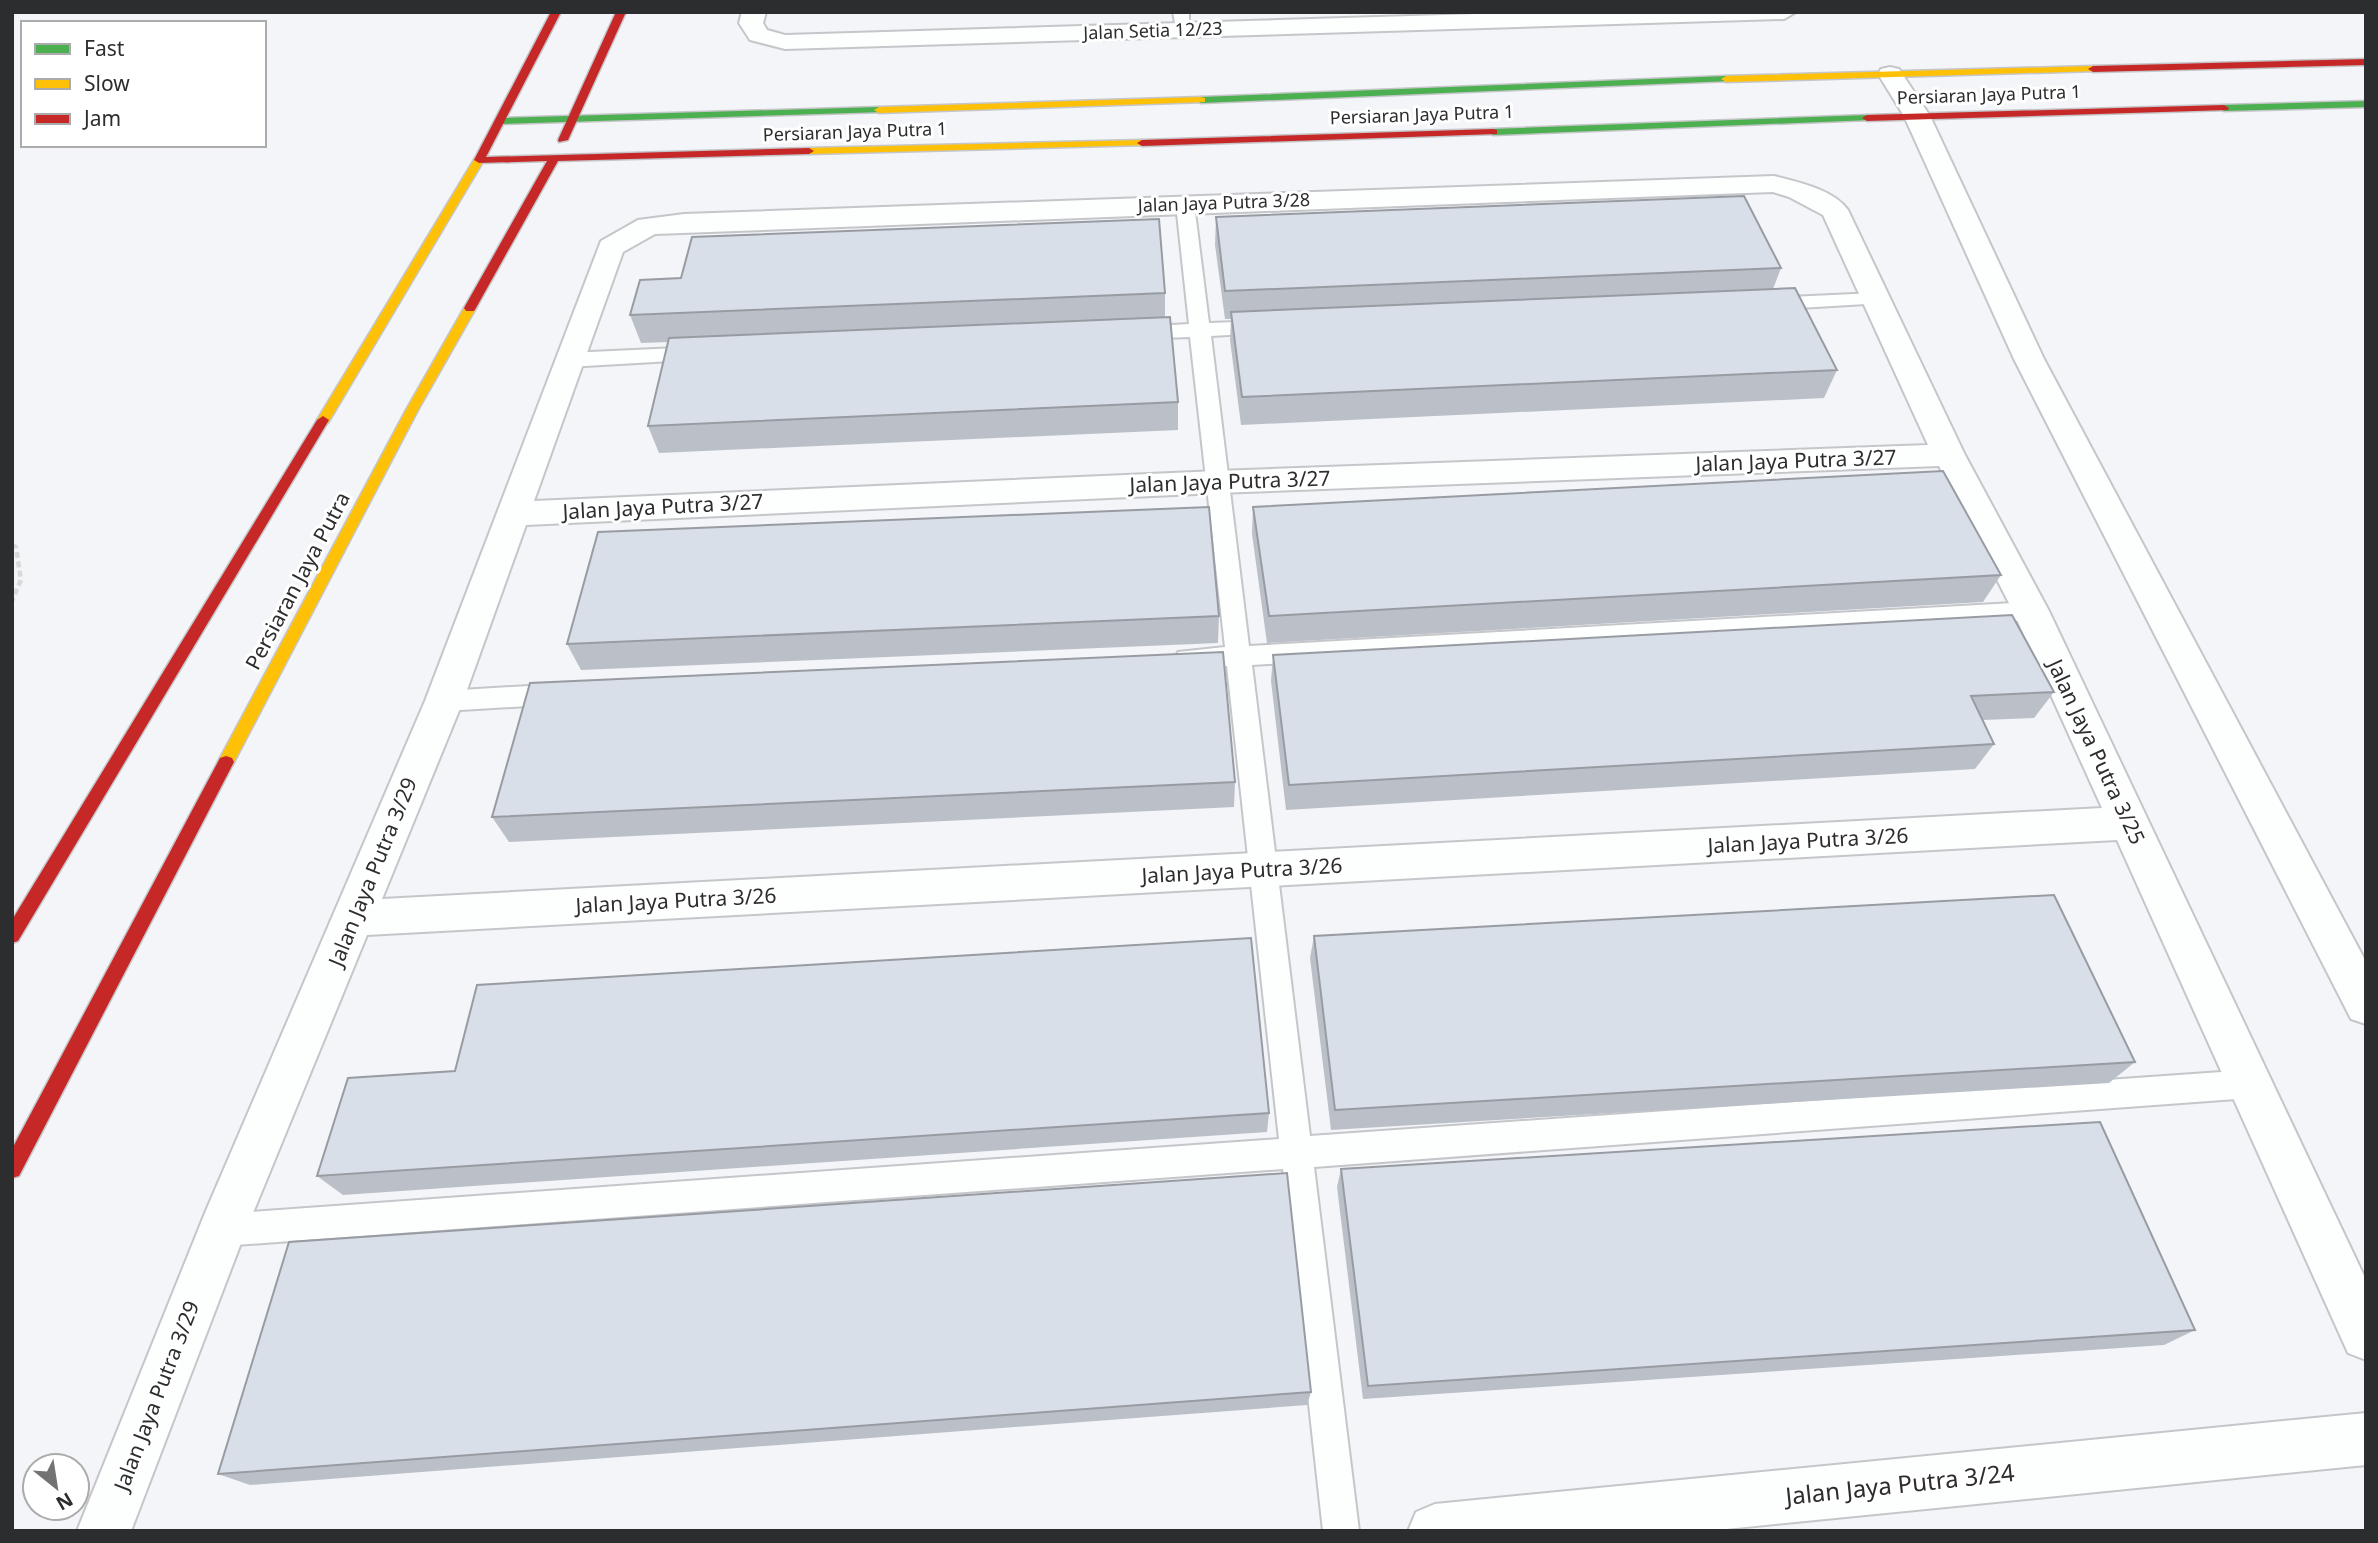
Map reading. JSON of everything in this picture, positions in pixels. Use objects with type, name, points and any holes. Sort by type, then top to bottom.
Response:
[{"type":"main road","points":[[12,936],[479,160],[556,12]]},
{"type":"main road","name":"Persiaran Jaya Putra","points":[[12,1169],[412,410],[553,161],[621,12]]},
{"type":"main road","name":"Persiaran Jaya Putra 1","points":[[500,121],[1288,97],[1890,74],[2366,62]]},
{"type":"main road","name":"Persiaran Jaya Putra 1","points":[[479,160],[553,161],[1319,138],[1917,116],[2366,104]]},
{"type":"street","name":"Jalan Setia 12/23","points":[[754,12],[751,23],[758,35],[785,42],[1182,21],[1784,12]]},
{"type":"street","points":[[1890,74],[1917,116],[2029,359],[2366,1005]]},
{"type":"street","name":"Jalan Jaya Putra 3/28","points":[[648,226],[684,222],[1774,184],[1799,191]]},
{"type":"street","name":"Jalan Jaya Putra 3/25","points":[[1799,191],[1834,210],[1949,455],[2031,611],[2366,1335]]},
{"type":"street","name":"Jalan Jaya Putra 3/29","points":[[104,1531],[222,1230],[444,701],[611,247],[648,226]]},
{"type":"street","name":"Jalan Jaya Putra 3/27","points":[[511,514],[1218,482],[1949,455]]},
{"type":"street","name":"Jalan Jaya Putra 3/26","points":[[355,918],[2129,823]]},
{"type":"street","name":"Jalan Jaya Putra 3/24","points":[[1435,1531],[2366,1439]]},
{"type":"lane","points":[[1185,204],[1341,1531]]},
{"type":"lane","points":[[1751,305],[1875,299]]},
{"type":"lane","points":[[1117,334],[1282,327]]},
{"type":"lane","points":[[568,360],[719,353]]},
{"type":"lane","points":[[1168,660],[2031,611]]},
{"type":"lane","points":[[444,701],[583,693]]},
{"type":"lane","points":[[222,1230],[2250,1084]]},
{"type":"path","points":[[12,545],[16,547],[21,580],[12,601]]},
{"type":"building","points":[[1744,196],[1781,268],[1225,291],[1216,217]]},
{"type":"building","points":[[1159,219],[1165,293],[630,315],[640,280],[681,278],[692,237]]},
{"type":"building","points":[[1795,288],[1837,370],[1242,397],[1231,312]]},
{"type":"building","points":[[1170,317],[1178,402],[648,426],[669,338]]},
{"type":"building","points":[[1943,471],[2001,575],[1269,616],[1253,507]]},
{"type":"building","points":[[1209,507],[1219,616],[567,644],[598,532]]},
{"type":"building","points":[[2012,615],[2054,692],[1971,696],[1994,744],[1289,785],[1273,655]]},
{"type":"building","points":[[1223,652],[1235,782],[492,817],[530,683]]},
{"type":"building","points":[[2054,895],[2135,1062],[1335,1110],[1314,936]]},
{"type":"building","points":[[1251,938],[1269,1113],[317,1176],[348,1078],[455,1071],[477,985]]},
{"type":"building","points":[[2100,1122],[2195,1330],[1368,1386],[1341,1169]]},
{"type":"building","points":[[1287,1173],[1311,1392],[218,1474],[289,1242]]},
{"type":"traffic: fast","points":[[1201,100],[1726,79]]},
{"type":"traffic: fast","points":[[2224,108],[2366,104]]},
{"type":"traffic: fast","points":[[500,121],[879,110]]},
{"type":"traffic: fast","points":[[1493,132],[1867,118]]},
{"type":"traffic: slow","points":[[1726,79],[2093,69]]},
{"type":"traffic: slow","points":[[879,110],[1201,100]]},
{"type":"traffic: slow","points":[[809,151],[1142,143]]},
{"type":"traffic: slow","points":[[323,420],[479,160]]},
{"type":"traffic: slow","points":[[226,762],[412,410],[470,308]]},
{"type":"traffic: jam","points":[[556,12],[479,160],[809,151]]},
{"type":"traffic: jam","points":[[563,140],[621,12]]},
{"type":"traffic: jam","points":[[2093,69],[2366,62]]},
{"type":"traffic: jam","points":[[1867,118],[2224,108]]},
{"type":"traffic: jam","points":[[1142,143],[1493,132]]},
{"type":"traffic: jam","points":[[470,308],[553,161]]},
{"type":"traffic: jam","points":[[12,936],[323,420]]},
{"type":"traffic: jam","points":[[12,1169],[226,762]]}]
